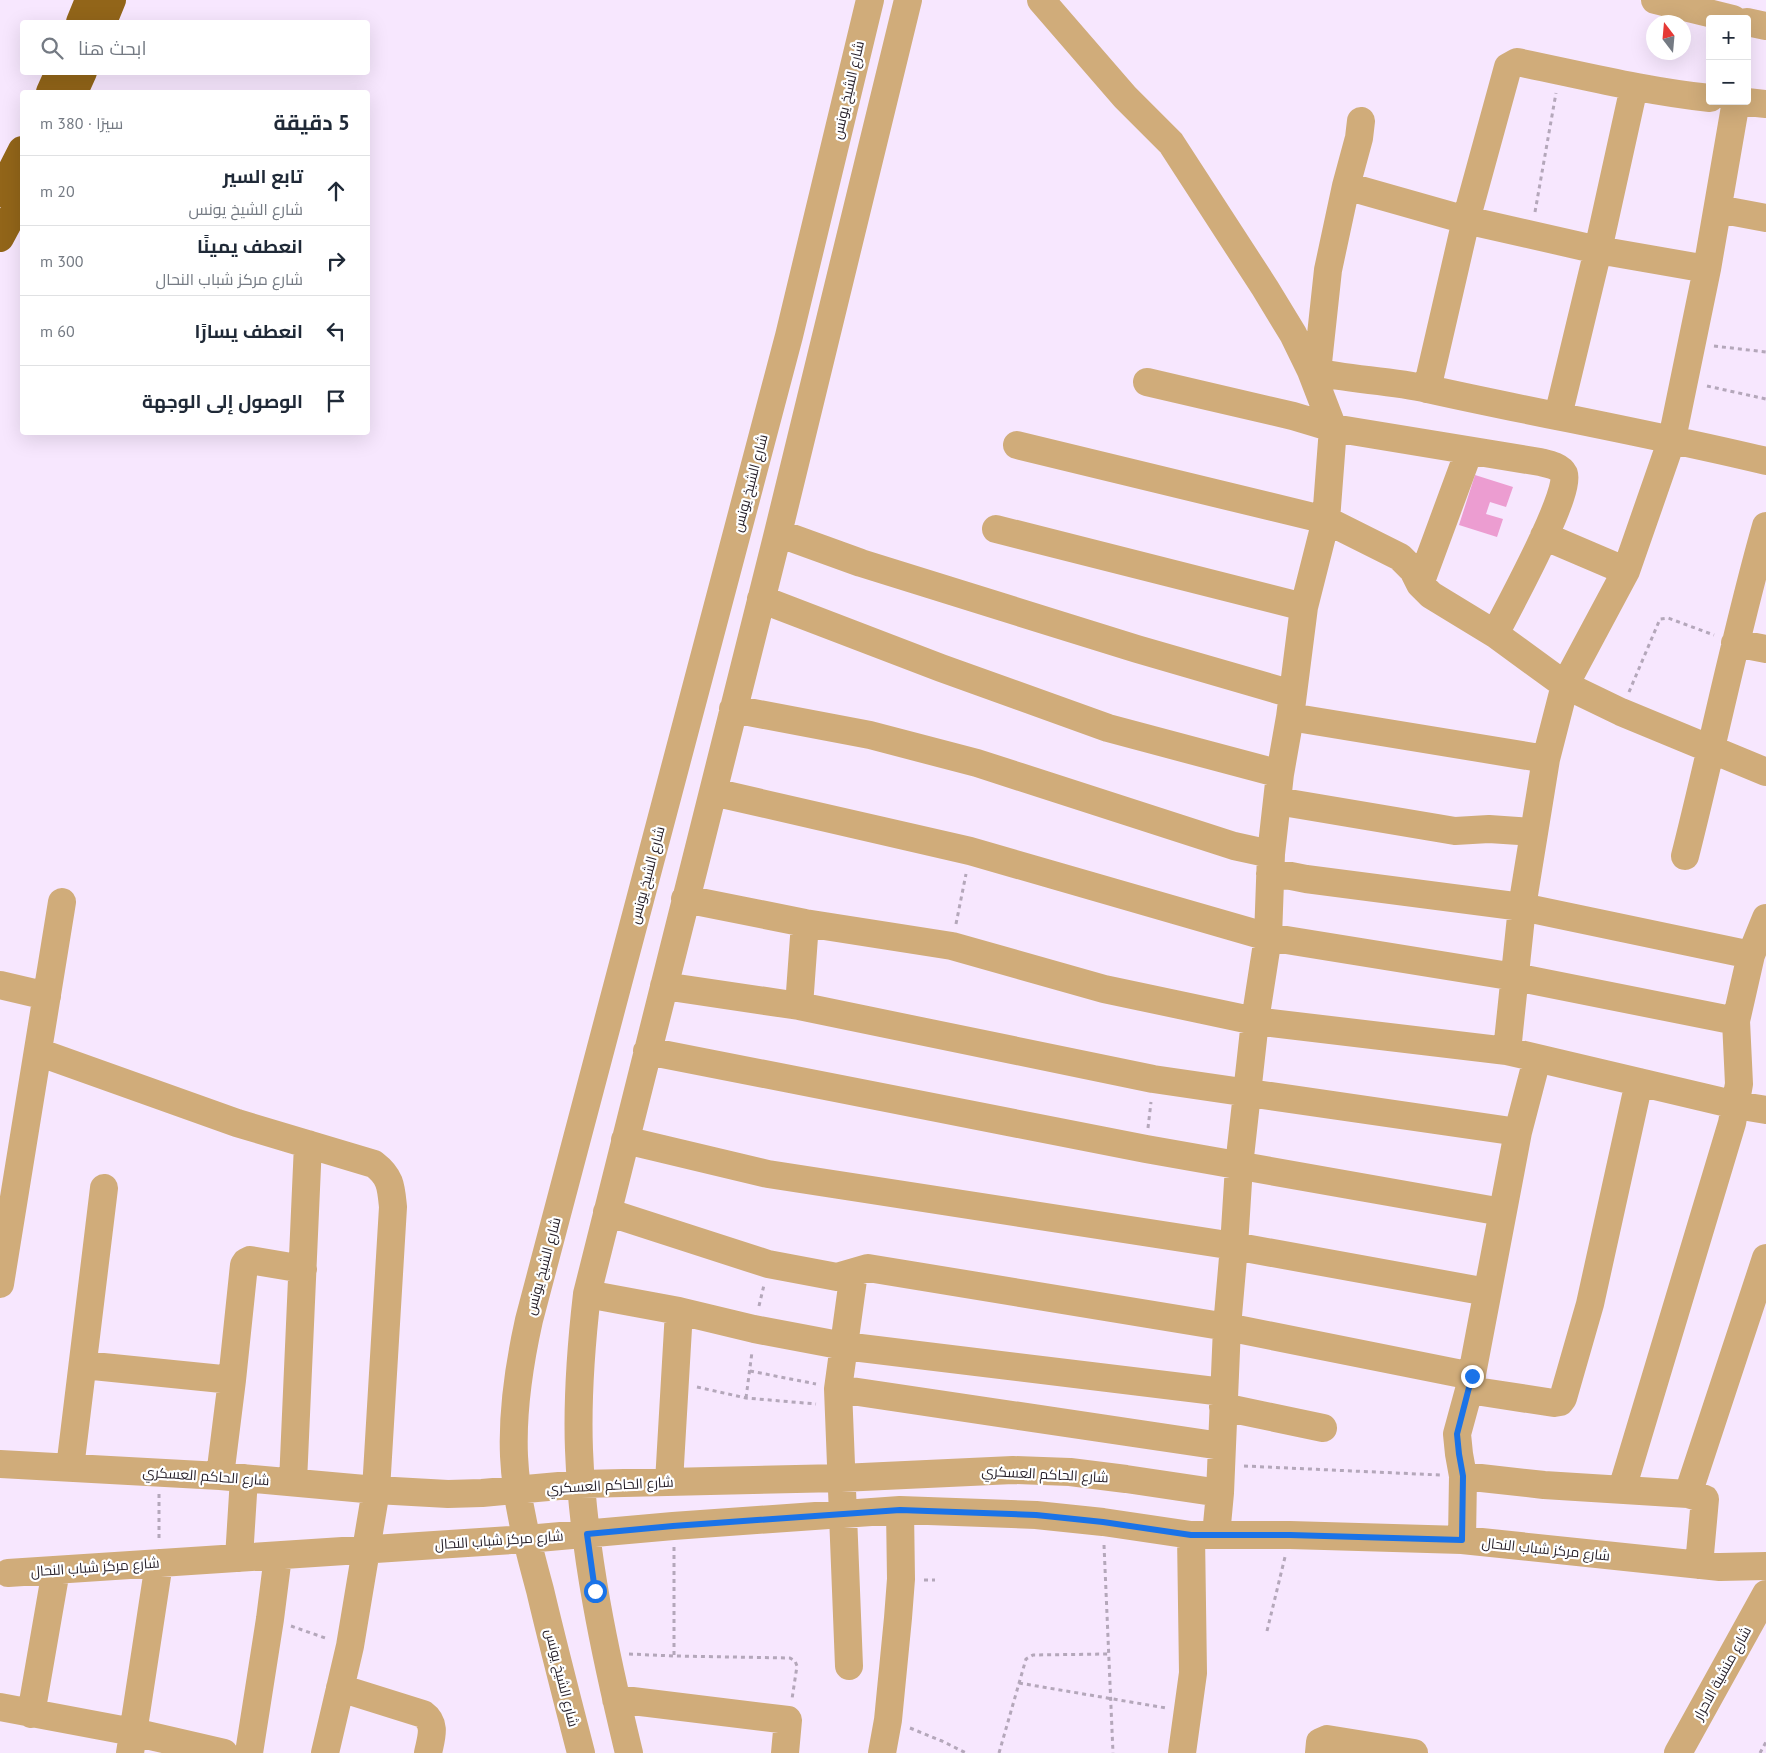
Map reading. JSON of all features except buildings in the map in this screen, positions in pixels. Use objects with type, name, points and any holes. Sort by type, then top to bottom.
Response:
[{"type":"highway","points":[[81,20],[89,0]]},
{"type":"highway","points":[[105,20],[112,0]]},
{"type":"highway","points":[[51,90],[58,75]]},
{"type":"highway","points":[[75,90],[82,75]]},
{"type":"highway","points":[[0,193],[20,154]]},
{"type":"highway","points":[[0,238],[20,201]]},
{"type":"street","name":"شارع الشيخ يونس","points":[[581,1753],[527,1539],[517,1491],[514,1457],[514,1411],[519,1365],[529,1320],[789,336],[870,0]]},
{"type":"street","points":[[629,1753],[606,1653],[581,1484],[578,1397],[581,1345],[587,1294],[606,1212],[778,533],[908,0]]},
{"type":"street","points":[[1041,0],[1125,97],[1171,143],[1293,334],[1314,371],[1333,428],[1326,520],[1304,608],[1280,774],[1270,864],[1268,937],[1246,1091],[1239,1166],[1227,1327],[1220,1493],[1203,1535],[1193,1673],[1182,1753]]},
{"type":"street","points":[[1655,0],[1716,15]]},
{"type":"street","points":[[1751,23],[1766,26]]},
{"type":"street","points":[[1427,389],[1466,220],[1508,67],[1517,62],[1670,94],[1706,98]]},
{"type":"street","points":[[1558,416],[1598,250],[1634,87]]},
{"type":"street","points":[[1751,102],[1766,104]]},
{"type":"street","points":[[1507,1051],[1522,907],[1546,759],[1565,685],[1626,571],[1672,439],[1707,269],[1736,105]]},
{"type":"street","points":[[1314,371],[1328,270],[1346,186],[1356,152],[1361,121]]},
{"type":"street","points":[[1346,186],[1466,220],[1530,235],[1598,250],[1707,269]]},
{"type":"street","points":[[1718,209],[1766,218]]},
{"type":"street","points":[[1314,371],[1427,389],[1672,439],[1766,461]]},
{"type":"street","points":[[1147,382],[1293,416],[1333,428],[1540,462],[1560,469],[1565,479],[1557,506],[1496,634]]},
{"type":"street","points":[[1017,445],[1326,520],[1400,558],[1413,570],[1420,584],[1431,596],[1496,634],[1565,685],[1621,712],[1766,772]]},
{"type":"street","points":[[1420,584],[1468,451]]},
{"type":"street","points":[[1686,856],[1735,643],[1759,579],[1766,526]]},
{"type":"street","points":[[996,529],[1304,608]]},
{"type":"street","points":[[778,533],[861,563],[1137,648],[1291,706],[1546,759]]},
{"type":"street","points":[[1544,536],[1626,571]]},
{"type":"street","points":[[732,554],[770,565]]},
{"type":"street","points":[[761,599],[941,668],[1108,728],[1280,774]]},
{"type":"street","points":[[1735,643],[1766,649]]},
{"type":"street","points":[[733,709],[870,735],[977,763],[1234,846],[1291,876],[1522,907],[1751,955]]},
{"type":"street","points":[[713,792],[970,851],[1268,937],[1515,977],[1736,1021]]},
{"type":"street","points":[[1277,801],[1455,831],[1489,829],[1533,832]]},
{"type":"street","points":[[686,899],[805,922],[952,946],[1104,989],[1255,1021],[1507,1051],[1736,1105],[1766,1110]]},
{"type":"street","points":[[0,1284],[62,902]]},
{"type":"street","points":[[1622,1489],[1736,1105],[1739,1084],[1736,1021],[1751,955],[1766,918]]},
{"type":"street","points":[[799,1006],[805,922]]},
{"type":"street","points":[[0,985],[47,996]]},
{"type":"street","points":[[664,986],[799,1006],[1153,1078],[1518,1132]]},
{"type":"street","points":[[647,1051],[1146,1149],[1502,1212]]},
{"type":"street","points":[[38,1052],[237,1123],[374,1164],[384,1172],[391,1185],[394,1207],[376,1490],[350,1646],[324,1753]]},
{"type":"street","points":[[1462,1540],[1463,1476],[1457,1434],[1470,1383],[1518,1132],[1537,1058]]},
{"type":"street","points":[[606,1212],[768,1264],[837,1277],[868,1268],[1227,1327],[1554,1403],[1560,1402],[1563,1398],[1590,1304],[1639,1082]]},
{"type":"street","points":[[625,1140],[768,1174],[1234,1246],[1487,1292]]},
{"type":"street","points":[[293,1482],[308,1144]]},
{"type":"street","points":[[70,1468],[104,1188]]},
{"type":"street","points":[[1688,1494],[1766,1258]]},
{"type":"street","points":[[239,1558],[232,1477],[232,1380],[244,1265],[250,1260],[303,1269]]},
{"type":"street","points":[[849,1666],[839,1397],[854,1272]]},
{"type":"street","points":[[587,1294],[679,1311],[754,1329],[844,1346],[1223,1400],[1323,1428]]},
{"type":"street","points":[[669,1482],[679,1311]]},
{"type":"street","points":[[82,1365],[232,1380]]},
{"type":"street","points":[[839,1397],[1221,1455]]},
{"type":"street","name":"شارع الحاكم العسكري","points":[[0,1464],[232,1477],[376,1490],[448,1494],[517,1491],[581,1484],[841,1478],[1013,1470],[1070,1472],[1126,1478],[1220,1493]]},
{"type":"street","points":[[1463,1476],[1544,1485],[1688,1494],[1705,1499],[1699,1565]]},
{"type":"street","points":[[882,1753],[888,1720],[901,1579],[900,1510]]},
{"type":"street","name":"شارع مركز شباب النحال","points":[[8,1573],[527,1539],[673,1526],[900,1510],[1036,1515],[1203,1535],[1290,1535],[1462,1540],[1699,1565],[1741,1568],[1766,1566]]},
{"type":"street","points":[[249,1753],[278,1556]]},
{"type":"street","points":[[131,1743],[159,1563]]},
{"type":"street","points":[[31,1714],[56,1570]]},
{"type":"street","name":"شارع منشية الاحرار","points":[[1678,1753],[1766,1594]]},
{"type":"street","points":[[340,1688],[423,1714],[429,1719],[432,1726],[428,1753]]},
{"type":"street","points":[[616,1699],[788,1720],[785,1753]]},
{"type":"street","points":[[0,1707],[131,1743],[224,1753]]},
{"type":"street","points":[[1319,1753],[1320,1742],[1327,1739],[1414,1753]]},
{"type":"path","points":[[1530,235],[1560,71]]},
{"type":"path","points":[[1692,344],[1766,352]]},
{"type":"path","points":[[1684,381],[1766,398]]},
{"type":"path","points":[[1621,712],[1660,619],[1668,618],[1735,643]]},
{"type":"path","points":[[952,946],[970,851]]},
{"type":"path","points":[[1146,1149],[1153,1078]]},
{"type":"path","points":[[754,1329],[768,1264]]},
{"type":"path","points":[[746,1398],[750,1371],[839,1397]]},
{"type":"path","points":[[674,1381],[746,1398],[839,1397]]},
{"type":"path","points":[[1221,1455],[1463,1476]]},
{"type":"path","points":[[158,1473],[159,1563]]},
{"type":"path","points":[[1103,1522],[1113,1753]]},
{"type":"path","points":[[673,1526],[674,1656]]},
{"type":"path","points":[[1267,1631],[1290,1535]]},
{"type":"path","points":[[270,1620],[350,1646]]},
{"type":"path","points":[[606,1653],[790,1658],[795,1661],[797,1666],[788,1720]]},
{"type":"path","points":[[999,1753],[1026,1659],[1032,1655],[1108,1654]]},
{"type":"path","points":[[1019,1683],[1188,1711]]},
{"type":"path","points":[[888,1720],[942,1741],[966,1753]]},
{"type":"path","points":[[1760,1753],[1766,1742]]},
{"type":"route","points":[[595,1591],[587,1534],[900,1510],[1036,1515],[1103,1522],[1191,1535],[1290,1535],[1462,1540],[1463,1476],[1457,1434],[1472,1376]]}]
